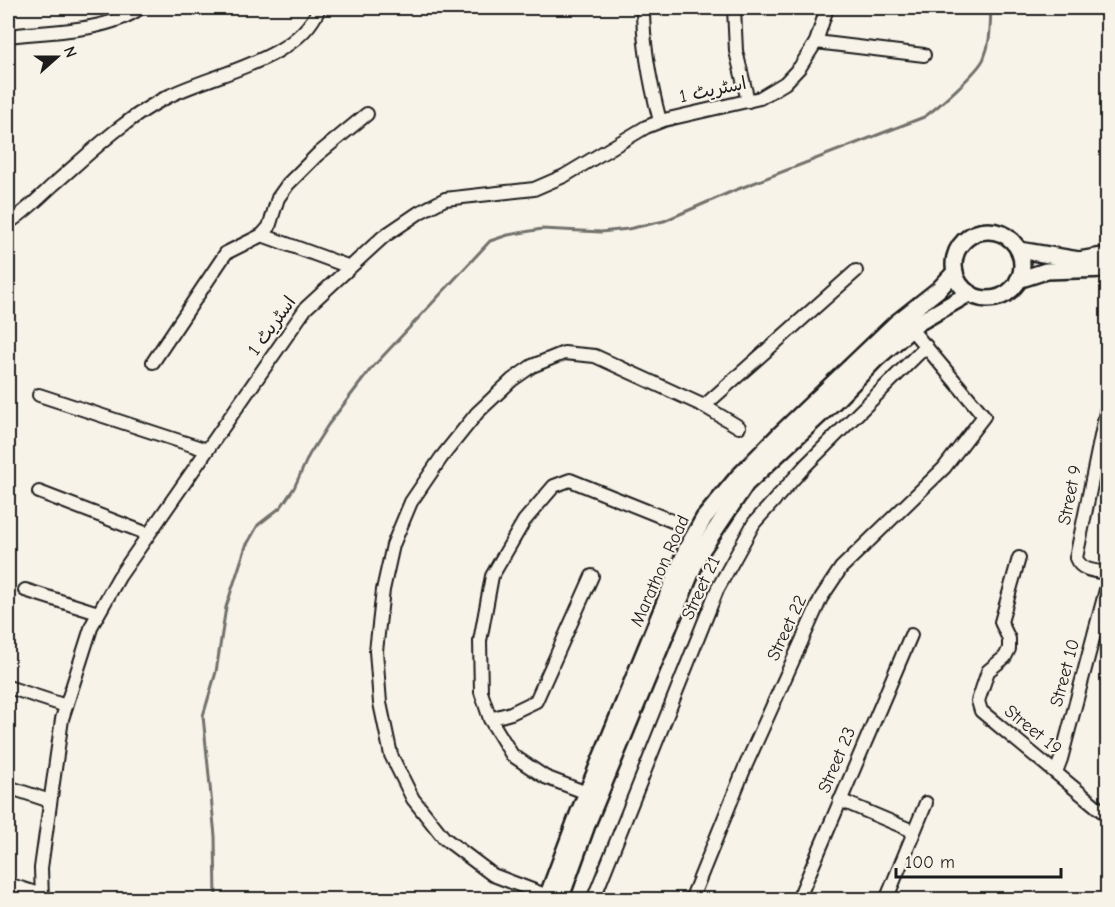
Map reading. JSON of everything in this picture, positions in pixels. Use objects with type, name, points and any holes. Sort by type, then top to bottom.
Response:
[{"type":"main road","points":[[981,231],[1002,234],[1012,241],[1019,250],[1022,262],[1018,280],[1007,293],[997,298],[985,299],[970,293],[958,282],[955,272],[954,261],[957,251],[971,235],[981,231]]},
{"type":"main road","points":[[1019,250],[1078,260],[1107,255]]},
{"type":"main road","points":[[1018,280],[1046,271],[1107,269]]},
{"type":"main road","name":"Marathon Road","points":[[555,899],[587,793],[687,548],[704,518],[738,477],[779,435],[896,323],[939,289],[955,272]]},
{"type":"main road","name":"Marathon Road","points":[[555,899],[699,554],[746,484],[836,400],[876,359],[911,329],[970,293]]},
{"type":"street","points":[[8,36],[98,26],[115,21],[140,8]]},
{"type":"street","points":[[8,223],[111,133],[146,109],[186,88],[262,59],[281,48],[308,27],[318,8]]},
{"type":"street","points":[[643,8],[643,37],[649,80],[660,121]]},
{"type":"street","points":[[734,8],[736,51],[748,101]]},
{"type":"street","name":"اسٹریٹ 1","points":[[42,897],[41,868],[62,719],[92,625],[119,577],[148,534],[306,308],[383,237],[420,212],[445,199],[534,189],[564,176],[660,121],[760,98],[785,83],[800,67],[816,42],[827,8]]},
{"type":"street","points":[[816,42],[924,55]]},
{"type":"street","points":[[153,362],[226,252],[262,235],[269,227],[278,198],[288,184],[316,155],[367,114]]},
{"type":"street","points":[[262,235],[350,267]]},
{"type":"street","points":[[704,406],[856,272]]},
{"type":"street","points":[[911,329],[926,346]]},
{"type":"street","name":"Street 22","points":[[691,900],[745,767],[821,598],[841,568],[944,468],[984,416],[926,346]]},
{"type":"street","name":"Street 21","points":[[593,900],[717,590],[754,523],[806,465],[926,346]]},
{"type":"street","points":[[555,899],[493,875],[444,838],[412,799],[390,755],[380,703],[376,651],[382,590],[393,545],[411,502],[441,458],[477,413],[512,380],[532,366],[564,353],[595,356],[704,406],[739,427]]},
{"type":"street","points":[[39,395],[207,450]]},
{"type":"street","name":"Street 9","points":[[1107,402],[1076,558],[1078,564],[1083,568],[1107,573]]},
{"type":"street","points":[[587,793],[545,777],[512,755],[490,719],[481,692],[480,641],[492,576],[524,521],[554,486],[570,480],[672,521]]},
{"type":"street","points":[[39,492],[148,534]]},
{"type":"street","name":"Street 19","points":[[1019,558],[1001,622],[1009,639],[1009,649],[1005,657],[988,670],[978,701],[979,706],[981,711],[1107,816]]},
{"type":"street","points":[[490,719],[511,713],[536,701],[592,576]]},
{"type":"street","name":"Street 10","points":[[1056,772],[1107,582]]},
{"type":"street","points":[[25,590],[98,614]]},
{"type":"street","name":"Street 23","points":[[798,900],[910,635]]},
{"type":"street","points":[[8,687],[66,706]]},
{"type":"street","points":[[8,787],[50,801]]},
{"type":"street","points":[[840,800],[913,831]]},
{"type":"street","points":[[886,900],[926,803]]},
{"type":"street","points":[[8,884],[42,897]]},
{"type":"waterway","points":[[216,900],[215,836],[203,716],[216,672],[226,607],[246,546],[258,525],[281,507],[294,488],[309,455],[328,425],[370,370],[490,241],[542,229],[601,232],[664,221],[733,191],[924,117],[957,89],[984,58],[990,33],[991,8]]}]
